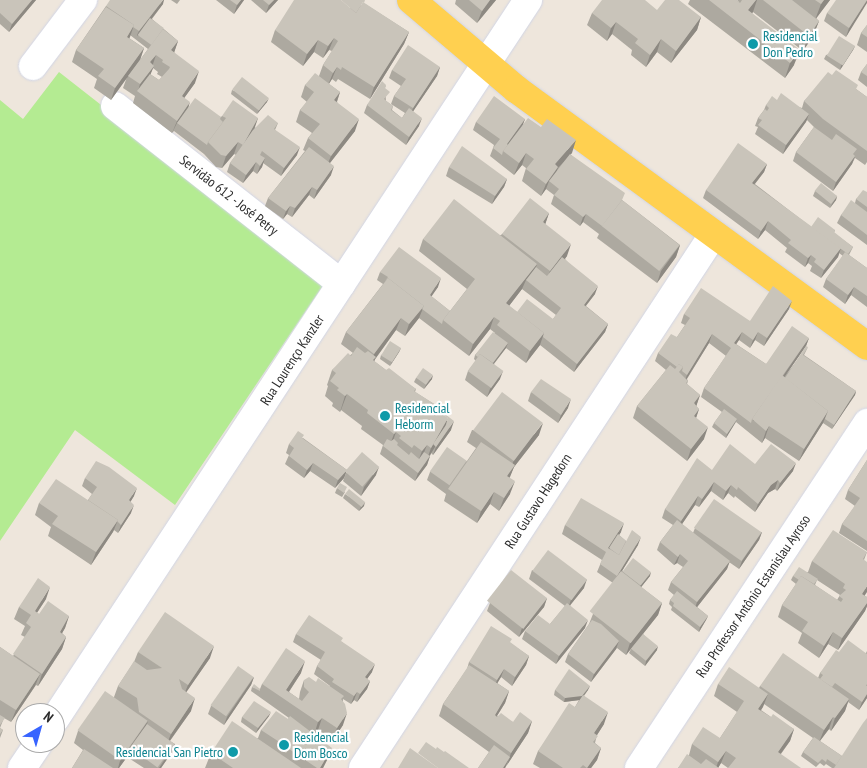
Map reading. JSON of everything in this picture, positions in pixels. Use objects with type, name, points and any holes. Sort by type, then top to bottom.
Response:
[{"type":"main road","points":[[411,0],[486,65],[713,235],[867,346]]},
{"type":"street","points":[[33,66],[83,0]]},
{"type":"street","name":"Rua Lourenço Kanzler","points":[[65,704],[528,0]]},
{"type":"street","name":"Servidão 612 - José Petry","points":[[115,106],[342,284]]},
{"type":"street","name":"Rua Gustavo Hagedorn","points":[[363,768],[713,235]]},
{"type":"street","name":"Rua Professor Antônio Estanislau Ayroso","points":[[639,768],[867,423]]},
{"type":"street","points":[[22,768],[32,753]]},
{"type":"green space","points":[[59,72],[326,281],[175,505],[75,430],[0,541],[0,100],[23,119]]},
{"type":"building","points":[[0,0],[32,0],[12,24],[0,13]]},
{"type":"building","points":[[110,0],[163,0],[139,31],[133,27],[134,25],[106,6]]},
{"type":"building","points":[[230,0],[241,0],[237,5]]},
{"type":"building","points":[[263,0],[274,0],[269,5]]},
{"type":"building","points":[[294,0],[341,0],[356,13],[363,2],[409,32],[374,87],[342,67],[341,70],[337,67],[333,73],[323,65],[338,41],[334,38],[328,46],[318,40],[307,54],[275,30]]},
{"type":"building","points":[[341,0],[365,0],[356,13]]},
{"type":"building","points":[[469,0],[490,0],[482,11]]},
{"type":"building","points":[[602,0],[645,0],[657,10],[665,0],[679,0],[701,17],[676,51],[661,39],[650,55],[635,43],[638,39],[616,22],[611,28],[592,13]]},
{"type":"building","points":[[709,0],[736,0],[740,3],[742,0],[756,0],[748,10],[800,50],[790,63]]},
{"type":"building","points":[[763,0],[792,0],[819,21],[809,36]]},
{"type":"building","points":[[815,0],[824,0],[821,4]]},
{"type":"building","points":[[836,0],[867,0],[849,28],[827,13]]},
{"type":"building","points":[[106,7],[134,25],[127,37],[144,48],[115,88],[98,76],[104,69],[76,50]]},
{"type":"building","points":[[150,18],[164,28],[151,45],[138,35]]},
{"type":"building","points":[[867,25],[867,37],[861,33]]},
{"type":"building","points":[[163,29],[178,41],[171,50],[199,71],[182,96],[190,102],[177,121],[137,91],[150,74],[159,80],[169,69],[170,67],[162,62],[163,60],[156,55],[150,62],[154,66],[140,84],[128,76]]},
{"type":"building","points":[[839,36],[855,46],[843,66],[827,56]]},
{"type":"building","points":[[408,45],[440,67],[413,108],[394,96],[406,79],[392,70]]},
{"type":"building","points":[[867,64],[867,76],[861,72]]},
{"type":"building","points":[[836,70],[858,85],[856,89],[867,97],[867,151],[823,119],[804,101],[828,72],[832,75]]},
{"type":"building","points":[[315,73],[340,92],[334,100],[359,119],[331,156],[308,138],[320,124],[300,110],[314,92],[305,85]]},
{"type":"building","points":[[242,77],[269,98],[259,111],[232,90]]},
{"type":"building","points":[[382,81],[386,85],[385,88],[390,92],[384,99],[393,106],[391,110],[402,118],[409,108],[422,118],[409,137],[367,105]]},
{"type":"building","points":[[781,93],[809,114],[786,145],[758,125],[762,120],[758,118],[765,109],[767,111],[769,108],[766,105],[772,96],[777,100]]},
{"type":"building","points":[[494,96],[525,119],[507,144],[502,155],[493,148],[500,139],[476,122]]},
{"type":"building","points":[[195,98],[221,117],[220,119],[223,122],[207,145],[177,123]]},
{"type":"building","points":[[233,100],[258,118],[243,145],[238,142],[226,156],[221,155],[208,142],[226,118],[222,116]]},
{"type":"building","points":[[268,115],[278,123],[274,129],[300,147],[284,168],[262,151],[260,155],[265,158],[260,166],[256,162],[246,175],[230,163],[253,130]]},
{"type":"building","points":[[528,118],[541,127],[547,119],[576,140],[555,164],[558,167],[546,184],[526,169],[534,159],[526,153],[519,163],[503,151]]},
{"type":"building","points":[[814,127],[832,140],[836,134],[857,149],[853,154],[855,156],[836,182],[796,152]]},
{"type":"building","points":[[738,143],[767,164],[752,183],[841,248],[824,270],[814,262],[816,259],[811,255],[808,258],[788,243],[791,240],[768,221],[761,231],[706,190]]},
{"type":"building","points":[[462,146],[507,179],[495,196],[449,167]]},
{"type":"building","points":[[309,147],[334,166],[317,190],[312,187],[295,208],[290,206],[286,211],[268,198]]},
{"type":"building","points":[[570,154],[625,193],[622,200],[602,226],[586,214],[583,217],[554,195],[559,189],[549,181]]},
{"type":"building","points":[[821,183],[837,196],[831,204],[815,191]]},
{"type":"building","points":[[863,190],[867,192],[867,207],[856,199]]},
{"type":"building","points":[[530,198],[549,213],[543,222],[571,244],[550,271],[502,234]]},
{"type":"building","points":[[454,199],[537,264],[506,303],[544,333],[530,351],[497,325],[500,321],[494,317],[473,344],[443,320],[475,279],[423,239]]},
{"type":"building","points":[[622,200],[680,245],[659,271],[602,226]]},
{"type":"building","points":[[851,200],[867,212],[867,235],[841,215]]},
{"type":"building","points":[[818,217],[853,247],[848,254],[811,227]]},
{"type":"building","points":[[399,247],[441,278],[430,295],[450,311],[442,324],[422,309],[424,306],[388,278],[385,281],[388,277],[380,272]]},
{"type":"building","points":[[845,252],[867,268],[867,296],[854,287],[848,295],[826,279]]},
{"type":"building","points":[[562,257],[598,286],[584,305],[608,324],[577,364],[543,337],[544,333],[517,312],[527,299],[553,319],[561,308],[526,280],[536,267],[547,276]]},
{"type":"building","points":[[388,278],[424,306],[409,324],[401,318],[374,354],[346,332]]},
{"type":"building","points":[[773,286],[792,301],[767,338],[758,332],[753,340],[742,332],[734,343],[766,364],[792,326],[809,338],[751,423],[704,388],[731,348],[712,334],[687,375],[682,371],[683,367],[679,364],[677,367],[658,353],[671,334],[677,337],[690,318],[684,314],[701,288],[750,321]]},
{"type":"building","points":[[493,332],[508,343],[493,363],[480,354],[478,357],[475,355]]},
{"type":"building","points":[[390,341],[401,348],[392,362],[381,355]]},
{"type":"building","points":[[806,346],[808,347],[803,355],[856,391],[834,425],[825,419],[828,411],[785,378]]},
{"type":"building","name":"Residencial Heborm","points":[[357,347],[365,353],[368,351],[376,357],[373,360],[386,370],[389,368],[416,389],[414,391],[442,409],[439,412],[448,418],[431,448],[427,445],[422,451],[414,445],[412,448],[399,438],[401,436],[396,432],[394,434],[367,413],[368,410],[347,394],[345,396],[337,390],[339,388],[330,381],[336,373],[332,370],[348,353],[351,356]]},
{"type":"building","points":[[480,354],[503,371],[491,388],[468,371]]},
{"type":"building","points":[[679,364],[683,367],[679,372],[688,381],[686,383],[700,395],[694,403],[699,409],[694,416],[708,427],[691,449],[637,406],[670,365],[675,369]]},
{"type":"building","points":[[423,368],[433,375],[426,385],[416,378]]},
{"type":"building","points":[[782,375],[828,411],[804,449],[769,426],[766,431],[752,419]]},
{"type":"building","points":[[541,379],[571,399],[561,415],[531,392]]},
{"type":"building","points":[[502,392],[543,423],[514,461],[473,430]]},
{"type":"building","points":[[724,409],[737,419],[727,434],[714,423]]},
{"type":"building","points":[[441,411],[454,421],[436,447],[433,444],[446,425],[448,418],[440,413]]},
{"type":"building","points":[[298,431],[304,435],[302,438],[347,470],[338,480],[313,463],[307,470],[289,456],[294,448],[289,444]]},
{"type":"building","points":[[387,439],[391,441],[394,439],[398,443],[397,445],[409,455],[411,452],[419,459],[424,452],[430,456],[418,473],[383,446]]},
{"type":"building","points":[[481,442],[515,465],[507,476],[515,481],[504,498],[494,492],[481,511],[448,489]]},
{"type":"building","points":[[730,444],[755,464],[771,444],[796,463],[780,483],[778,480],[771,485],[758,504],[738,487],[737,490],[731,485],[726,491],[714,482],[702,499],[698,496],[681,521],[665,509],[697,458],[712,470]]},
{"type":"building","points":[[447,447],[467,461],[449,485],[430,472]]},
{"type":"building","points":[[362,452],[379,467],[362,487],[345,472]]},
{"type":"building","points":[[867,460],[867,541],[842,524],[860,498],[848,490]]},
{"type":"building","points":[[96,461],[109,467],[137,488],[129,500],[134,505],[121,525],[118,520],[88,500],[97,487],[85,478]]},
{"type":"building","points":[[56,479],[118,520],[96,552],[52,524],[58,516],[39,503]]},
{"type":"building","points":[[340,483],[347,487],[344,493],[337,488]]},
{"type":"building","points":[[349,489],[365,502],[362,507],[345,494]]},
{"type":"building","points":[[581,498],[624,523],[608,548],[619,555],[632,530],[641,537],[617,576],[600,564],[606,552],[565,525]]},
{"type":"building","points":[[714,499],[762,532],[741,561],[694,528]]},
{"type":"building","points":[[677,520],[730,561],[697,602],[671,582],[688,561],[680,554],[678,557],[660,542]]},
{"type":"building","points":[[833,530],[867,552],[863,559],[867,562],[867,586],[862,594],[867,597],[867,603],[842,638],[833,632],[824,646],[802,631],[808,622],[782,605],[801,576],[841,602],[843,599],[839,596],[846,590],[843,588],[845,584],[812,561]]},
{"type":"building","points":[[618,534],[626,541],[619,555],[609,548]]},
{"type":"building","points":[[548,550],[587,579],[571,600],[532,571]]},
{"type":"building","points":[[633,558],[651,572],[641,586],[623,571]]},
{"type":"building","points":[[799,567],[818,579],[814,584],[801,576],[799,580],[793,576]]},
{"type":"building","points":[[511,570],[547,598],[523,629],[487,601]]},
{"type":"building","points":[[621,571],[662,603],[631,643],[590,611]]},
{"type":"building","points":[[38,578],[50,587],[35,611],[39,614],[48,601],[69,616],[60,632],[66,637],[42,674],[13,654],[31,627],[26,623],[31,615],[19,607]]},
{"type":"building","points":[[677,591],[708,616],[700,627],[673,606],[674,603],[670,600]]},
{"type":"building","points":[[567,603],[588,620],[559,656],[525,631],[538,615],[550,624]]},
{"type":"building","points":[[165,612],[214,646],[188,685],[179,679],[182,689],[195,698],[171,734],[139,712],[137,698],[118,686],[134,661],[147,670],[162,668],[138,652]]},
{"type":"building","points":[[309,615],[343,638],[341,641],[375,664],[365,677],[370,681],[360,694],[357,692],[354,696],[332,682],[334,679],[317,666],[325,652],[296,634]]},
{"type":"building","points":[[592,620],[601,624],[619,641],[594,674],[568,654]]},
{"type":"building","points":[[491,626],[512,639],[510,642],[529,656],[515,677],[504,669],[497,680],[469,662]]},
{"type":"building","points":[[643,634],[658,646],[646,661],[631,649]]},
{"type":"building","points":[[848,640],[867,654],[867,694],[862,702],[835,683],[832,687],[820,679],[823,675],[820,673],[836,650],[839,652]]},
{"type":"building","points":[[0,647],[40,674],[21,703],[15,703],[15,709],[0,700]]},
{"type":"building","points":[[286,648],[305,661],[286,690],[302,701],[309,692],[304,687],[304,680],[309,677],[316,682],[318,678],[344,696],[341,699],[345,704],[347,713],[337,728],[322,718],[318,722],[262,684]]},
{"type":"building","points":[[783,653],[849,699],[824,730],[760,686]]},
{"type":"building","points":[[469,665],[509,691],[495,715],[497,717],[501,713],[513,722],[520,712],[532,721],[511,753],[443,704]]},
{"type":"building","points":[[238,666],[254,677],[226,716],[210,705]]},
{"type":"building","points":[[729,667],[768,694],[758,709],[771,717],[773,714],[794,729],[778,752],[801,768],[728,768],[736,758],[726,751],[718,762],[692,744],[703,727],[720,738],[744,701],[718,684]]},
{"type":"building","points":[[569,669],[590,686],[582,696],[565,698],[555,690]]},
{"type":"building","points":[[254,684],[260,689],[260,691],[252,687]]},
{"type":"building","points":[[105,691],[148,721],[120,760],[77,730]]},
{"type":"building","points":[[583,695],[608,712],[594,733],[598,736],[593,742],[601,748],[587,768],[583,765],[580,768],[563,768],[538,751],[569,703],[575,707]]},
{"type":"building","points":[[254,701],[271,712],[258,728],[242,717]]},
{"type":"building","points":[[276,711],[288,719],[290,716],[332,748],[320,768],[317,768],[289,749],[286,753],[278,748],[281,743],[261,730]]},
{"type":"building","points":[[0,715],[5,718],[0,725]]},
{"type":"building","points":[[867,718],[867,768],[834,768],[863,723]]},
{"type":"building","points":[[232,721],[301,768],[233,768],[211,753]]},
{"type":"building","points":[[147,724],[175,744],[157,767],[130,747]]},
{"type":"building","points":[[814,737],[842,756],[836,765],[827,759],[826,762],[822,759],[818,763],[803,752]]},
{"type":"building","points":[[426,742],[436,749],[437,747],[445,751],[469,768],[438,768],[418,753]]},
{"type":"building","points":[[494,745],[510,757],[503,768],[478,768]]},
{"type":"building","points":[[410,748],[438,768],[398,768]]},
{"type":"building","points":[[84,749],[113,768],[72,768]]},
{"type":"building","points":[[687,754],[701,764],[706,759],[719,768],[678,768]]},
{"type":"place","name":"Residencial Don Pedro","points":[[753,44]]},
{"type":"place","name":"Residencial Heborm","points":[[385,416]]},
{"type":"place","name":"Residencial Dom Bosco","points":[[284,745]]},
{"type":"place","name":"Residencial San Pietro","points":[[233,752]]}]
